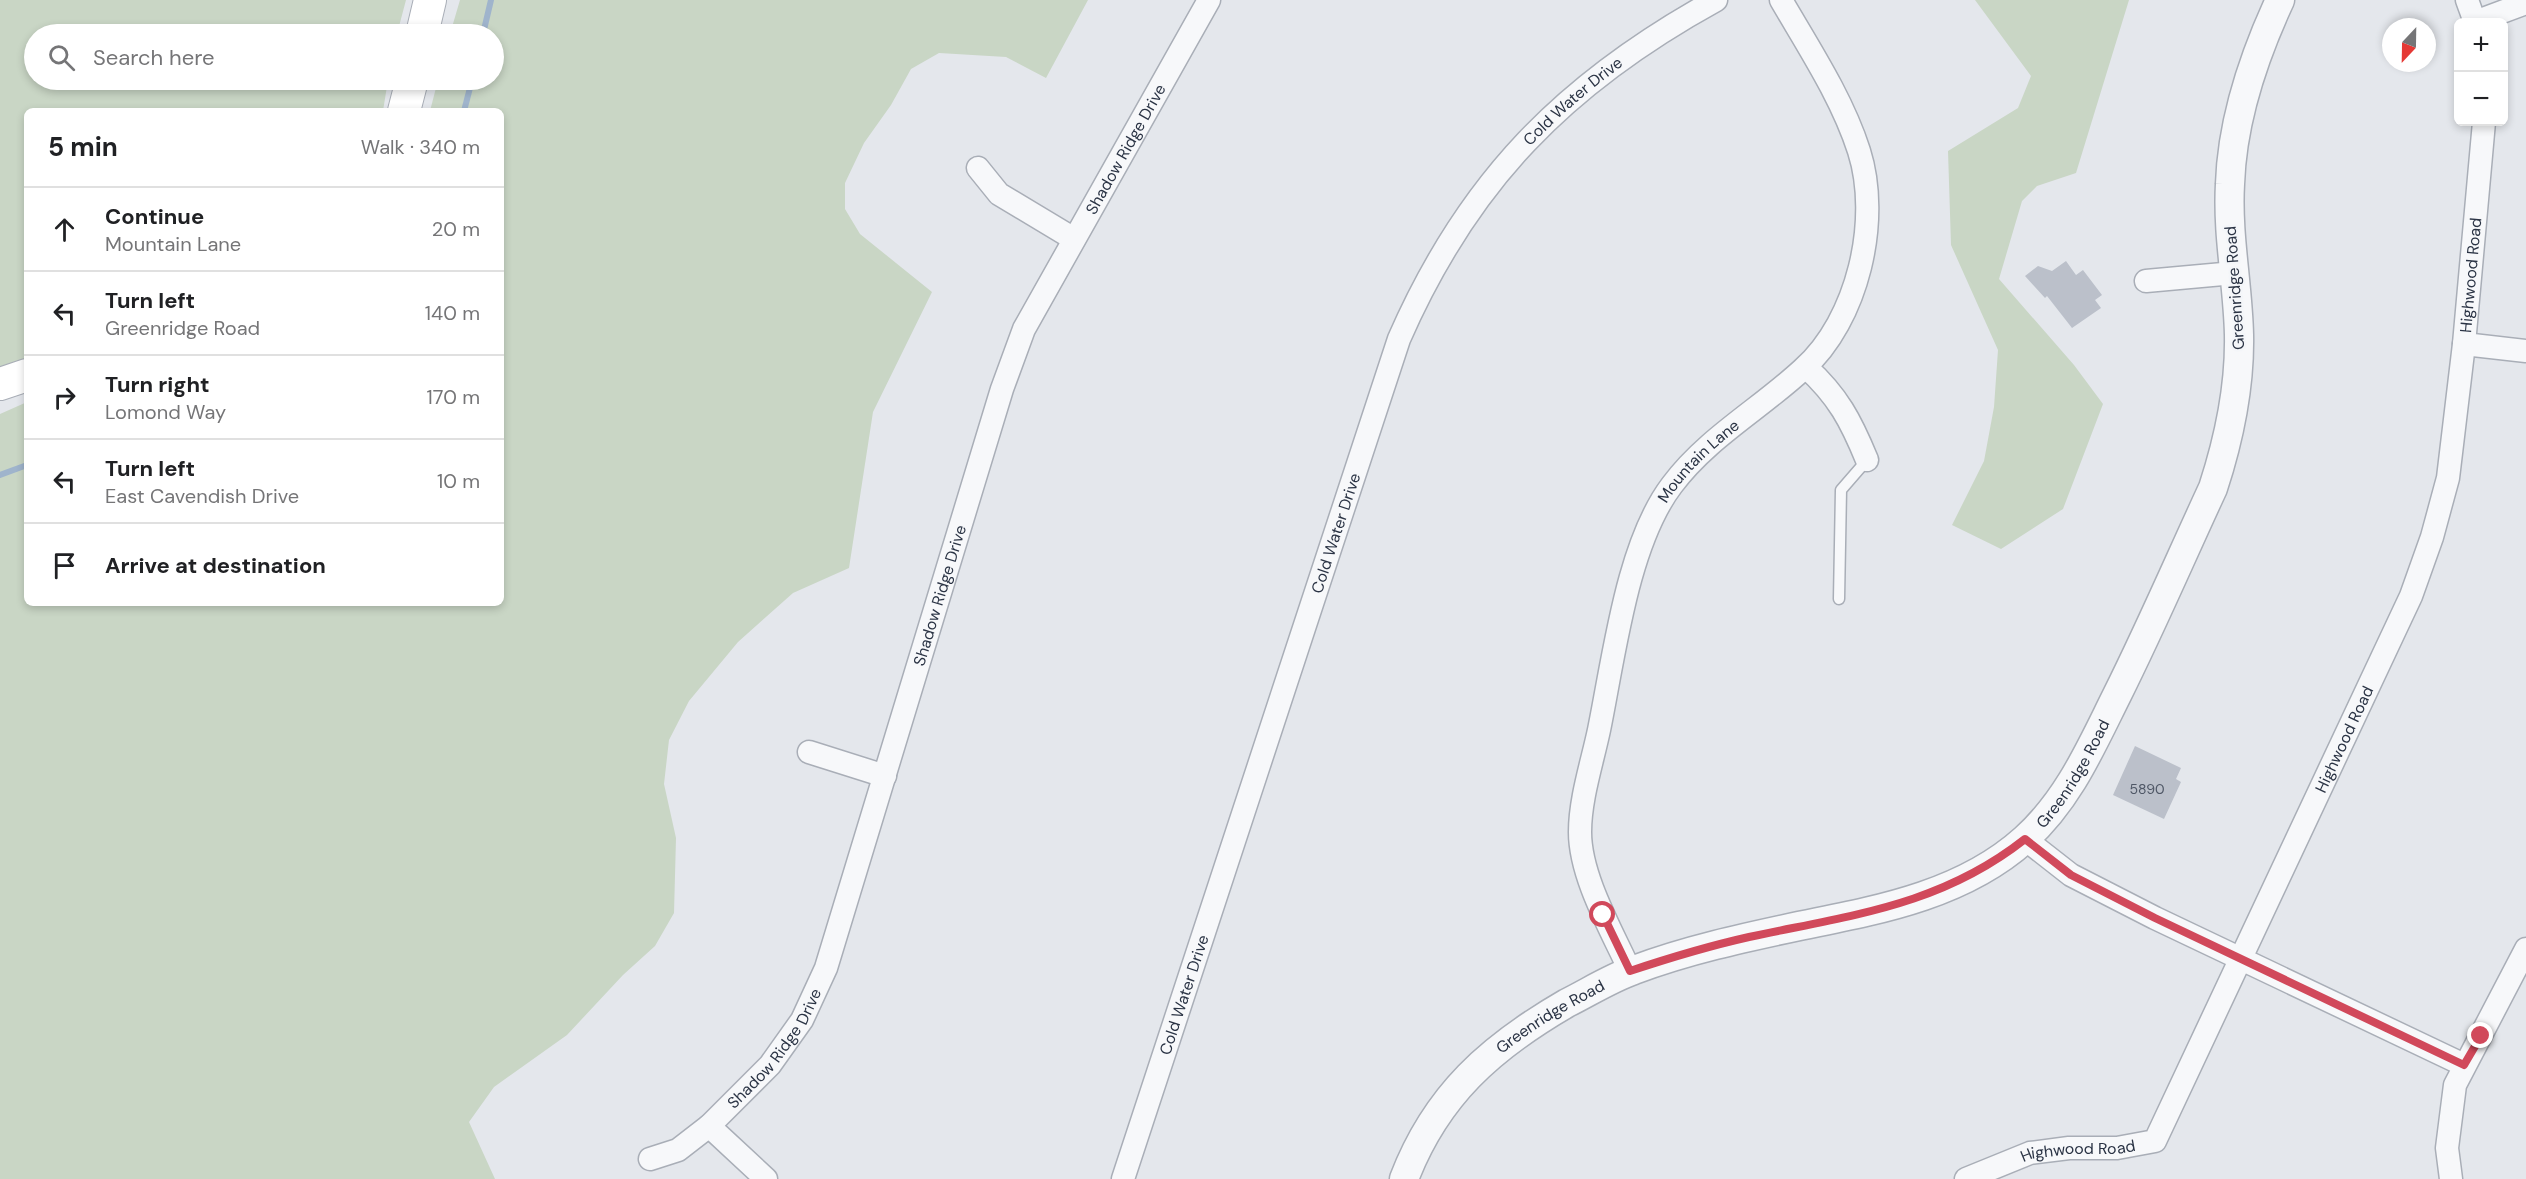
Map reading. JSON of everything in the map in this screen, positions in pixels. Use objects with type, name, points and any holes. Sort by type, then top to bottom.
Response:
[{"type":"main road","points":[[424,24],[430,0]]},
{"type":"main road","points":[[405,108],[409,90]]},
{"type":"main road","points":[[0,384],[24,376]]},
{"type":"street","name":"Shadow Ridge Drive","points":[[650,1159],[678,1150],[709,1126],[770,1065],[802,1020],[826,968],[1002,389],[1024,329],[1209,0]]},
{"type":"street","name":"Cold Water Drive","points":[[1123,1179],[1399,339],[1416,300],[1435,264],[1473,205],[1509,158],[1552,114],[1590,80],[1634,49],[1716,0]]},
{"type":"street","name":"Mountain Lane","points":[[1630,971],[1603,915],[1586,865],[1580,833],[1590,770],[1637,554],[1652,516],[1672,485],[1714,440],[1806,367],[1840,320],[1856,285],[1864,247],[1866,196],[1858,150],[1824,73],[1781,0]]},
{"type":"street","name":"Greenridge Road","points":[[1404,1179],[1414,1152],[1439,1109],[1470,1072],[1510,1039],[1551,1013],[1630,971],[1746,938],[1868,912],[1933,894],[1995,862],[2025,839],[2053,811],[2076,777],[2129,671],[2213,488],[2223,457],[2238,368],[2235,273],[2229,222],[2234,146],[2248,84],[2280,0]]},
{"type":"street","points":[[2467,0],[2474,18]]},
{"type":"street","points":[[2486,18],[2526,3]]},
{"type":"street","name":"Highwood Road","points":[[1966,1179],[2030,1153],[2069,1148],[2117,1148],[2155,1141],[2411,596],[2432,537],[2448,478],[2464,344],[2484,126]]},
{"type":"street","points":[[978,168],[999,194],[1074,239]]},
{"type":"street","points":[[2146,280],[2235,273]]},
{"type":"street","points":[[2464,344],[2526,351]]},
{"type":"street","points":[[1806,367],[1826,385],[1851,419],[1867,460]]},
{"type":"street","points":[[809,752],[885,776]]},
{"type":"street","points":[[2025,839],[2071,875],[2464,1065]]},
{"type":"street","points":[[2451,1179],[2447,1148],[2455,1085],[2526,949]]},
{"type":"street","points":[[709,1126],[766,1179]]},
{"type":"lane","points":[[1839,599],[1841,490],[1867,460]]},
{"type":"green space","points":[[0,0],[406,0],[400,24],[24,24],[24,90],[386,90],[383,108],[24,108],[24,365],[0,373]]},
{"type":"green space","points":[[460,0],[1088,0],[1046,78],[1006,57],[939,53],[911,69],[891,105],[864,143],[845,183],[845,209],[860,234],[932,292],[873,412],[849,568],[793,593],[738,642],[689,701],[669,740],[664,784],[676,838],[674,913],[655,946],[623,975],[567,1035],[494,1087],[469,1122],[495,1179],[0,1179],[0,414],[24,403],[24,606],[504,606],[504,108],[431,108],[435,90],[504,90],[504,24],[453,24]]},
{"type":"green space","points":[[1975,0],[2129,0],[2076,173],[2037,186],[2022,201],[1999,279],[2074,365],[2103,404],[2063,509],[2001,549],[1952,525],[1984,461],[1994,407],[1998,350],[1951,245],[1948,151],[2018,108],[2031,76]]},
{"type":"building","points":[[2066,261],[2076,275],[2083,270],[2102,295],[2095,300],[2101,308],[2072,328],[2047,296],[2045,298],[2025,276],[2038,266],[2052,271]]},
{"type":"building","points":[[2135,746],[2181,768],[2176,779],[2181,782],[2164,819],[2113,795]]},
{"type":"waterway","points":[[485,24],[491,0]]},
{"type":"waterway","points":[[465,108],[469,90]]},
{"type":"waterway","points":[[0,475],[24,466]]},
{"type":"route","points":[[1603,915],[1630,971],[1746,938],[1868,912],[1933,894],[1995,862],[2025,839],[2071,875],[2155,918],[2464,1065],[2481,1036]]}]
